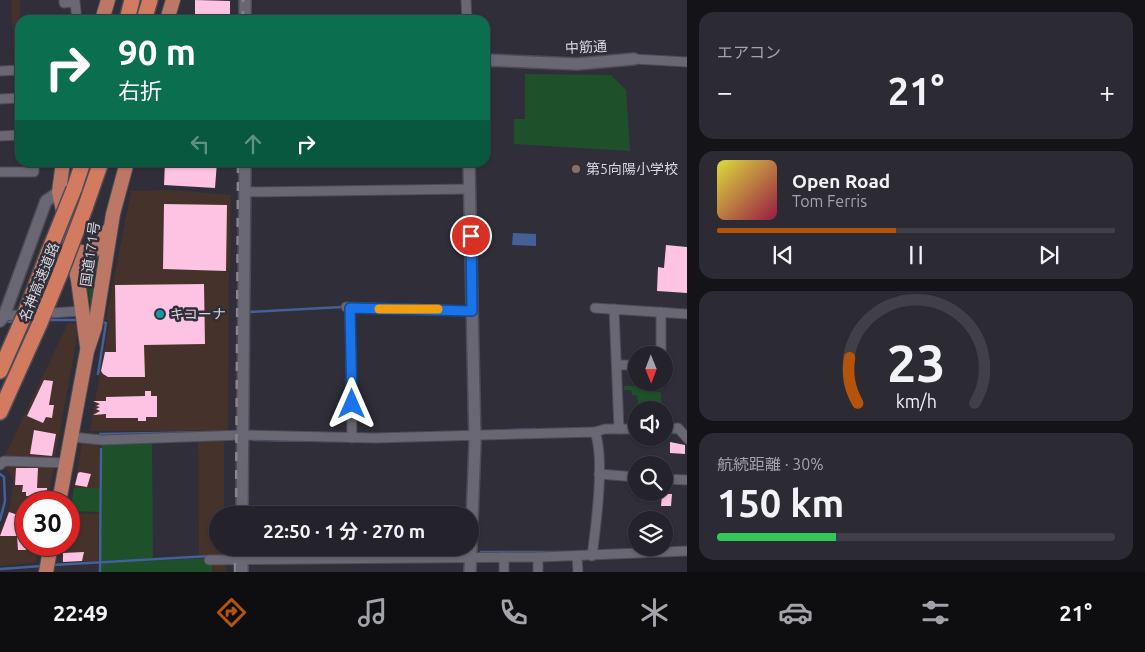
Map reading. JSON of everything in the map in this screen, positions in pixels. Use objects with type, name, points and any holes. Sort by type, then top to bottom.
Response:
[{"type":"highway","points":[[104,15],[108,0]]},
{"type":"highway","points":[[128,15],[132,0]]},
{"type":"highway","points":[[146,15],[150,0]]},
{"type":"highway","points":[[168,15],[173,0]]},
{"type":"highway","name":"国道171号","points":[[64,167],[71,248],[89,320]]},
{"type":"highway","name":"名神高速道路","points":[[0,371],[23,319],[49,251],[67,191],[80,167]]},
{"type":"highway","name":"名神高速道路","points":[[0,412],[60,274],[99,167]]},
{"type":"highway","name":"国道171号","points":[[61,491],[87,351],[89,320],[126,167]]},
{"type":"highway","points":[[71,248],[81,253],[90,253],[102,243],[111,226]]},
{"type":"street","points":[[64,0],[64,3],[75,2],[76,15]]},
{"type":"street","points":[[245,0],[245,15]]},
{"type":"street","points":[[466,0],[467,15]]},
{"type":"street","name":"中筋通","points":[[490,60],[577,64],[634,59],[687,62]]},
{"type":"street","points":[[0,71],[15,70]]},
{"type":"street","points":[[0,99],[15,98]]},
{"type":"street","points":[[0,136],[15,136]]},
{"type":"street","points":[[0,172],[34,172],[34,167]]},
{"type":"street","points":[[242,506],[244,167]]},
{"type":"street","points":[[469,167],[475,436],[470,572]]},
{"type":"street","points":[[245,192],[470,189]]},
{"type":"street","points":[[67,191],[46,201],[1,318],[89,320]]},
{"type":"street","points":[[352,438],[348,307],[472,311]]},
{"type":"street","points":[[595,308],[687,314]]},
{"type":"street","points":[[614,309],[620,429]]},
{"type":"street","points":[[660,312],[661,346]]},
{"type":"street","points":[[618,365],[628,365]]},
{"type":"street","points":[[673,428],[678,428],[684,435]]},
{"type":"street","points":[[72,437],[102,440],[222,436],[243,438],[352,438],[475,436],[628,429]]},
{"type":"street","points":[[592,556],[599,474],[598,431]]},
{"type":"street","points":[[0,465],[4,461],[67,463]]},
{"type":"street","points":[[599,474],[628,476]]},
{"type":"street","points":[[673,479],[687,480]]},
{"type":"street","points":[[209,560],[538,558],[687,551]]},
{"type":"street","points":[[242,556],[242,572]]},
{"type":"street","points":[[504,557],[504,572]]},
{"type":"street","points":[[577,557],[578,572]]},
{"type":"street","points":[[538,558],[538,572]]},
{"type":"shaded area","points":[[11,0],[20,0],[20,15],[15,15],[14,63]]},
{"type":"shaded area","points":[[172,190],[231,195],[230,271],[218,271],[229,272],[228,431],[92,431],[90,430],[109,323],[106,319],[131,191]]},
{"type":"shaded area","points":[[68,323],[76,324],[77,337],[55,458],[5,456]]},
{"type":"shaded area","points":[[224,438],[224,506],[209,506],[209,556],[199,556],[198,439]]},
{"type":"shaded area","points":[[82,443],[99,443],[99,488],[74,488]]},
{"type":"shaded area","points":[[5,465],[54,466],[49,491],[15,491],[15,556],[37,556],[36,561],[0,566],[0,532],[10,507],[13,479]]},
{"type":"shaded area","points":[[80,513],[99,514],[98,561],[61,561],[62,556],[80,556]]},
{"type":"shaded area","points":[[214,556],[225,556],[226,572],[214,572]]},
{"type":"green space","points":[[525,74],[611,75],[626,90],[630,151],[514,144],[514,119],[525,119]]},
{"type":"green space","points":[[92,258],[98,264],[93,301],[90,303],[85,263],[88,259]]},
{"type":"green space","points":[[624,386],[628,386],[628,390],[624,390]]},
{"type":"green space","points":[[631,391],[661,392],[661,401],[638,401],[637,396],[632,395]]},
{"type":"green space","points":[[152,441],[153,558],[101,561],[102,443]]},
{"type":"green space","points":[[74,488],[100,488],[100,512],[80,511],[80,491],[73,491]]},
{"type":"green space","points":[[212,558],[213,572],[101,572],[101,563]]},
{"type":"water","points":[[513,233],[536,234],[536,246],[512,245]]},
{"type":"building","points":[[195,0],[230,1],[230,15],[195,15]]},
{"type":"building","points":[[165,167],[217,167],[215,188],[164,185]]},
{"type":"building","points":[[164,204],[227,205],[226,271],[163,269]]},
{"type":"building","points":[[666,245],[687,247],[687,293],[657,291],[658,267],[664,268]]},
{"type":"building","name":"キコーナ","points":[[204,284],[205,344],[144,345],[145,377],[108,377],[103,374],[101,371],[105,352],[116,352],[115,285]]},
{"type":"building","points":[[44,380],[53,381],[49,405],[54,405],[52,418],[46,417],[43,423],[27,416]]},
{"type":"building","points":[[145,391],[151,391],[151,396],[157,396],[157,417],[146,417],[146,421],[138,421],[138,418],[106,418],[106,414],[93,415],[100,411],[96,409],[100,407],[96,406],[100,404],[93,401],[106,401],[106,397],[145,396]]},
{"type":"building","points":[[34,430],[56,434],[52,456],[30,454]]},
{"type":"building","points":[[673,443],[685,445],[685,454],[670,453],[670,446],[673,446]]},
{"type":"building","points":[[16,468],[38,468],[37,488],[47,488],[47,491],[22,491],[23,485],[15,485]]},
{"type":"building","points":[[78,473],[91,474],[87,487],[75,485]]},
{"type":"building","points":[[661,501],[671,501],[671,506],[661,506]]},
{"type":"building","points":[[9,512],[15,514],[15,536],[0,536]]},
{"type":"building","points":[[80,552],[84,552],[82,561],[63,562],[63,556],[80,556]]},
{"type":"waterway","points":[[249,312],[342,307]]},
{"type":"waterway","points":[[47,320],[79,320]]},
{"type":"waterway","points":[[6,322],[16,321]]},
{"type":"waterway","points":[[98,374],[106,323],[101,322]]},
{"type":"waterway","points":[[493,431],[535,429]]},
{"type":"waterway","points":[[100,434],[218,432]]},
{"type":"waterway","points":[[673,433],[679,433]]},
{"type":"waterway","points":[[254,440],[331,441]]},
{"type":"waterway","points":[[100,572],[101,449]]},
{"type":"waterway","points":[[0,474],[4,477],[5,501],[0,520]]},
{"type":"waterway","points":[[481,552],[561,552]]},
{"type":"waterway","points":[[53,565],[210,556]]},
{"type":"waterway","points":[[0,569],[42,566]]},
{"type":"railway","points":[[243,0],[243,15]]},
{"type":"railway","points":[[236,506],[238,167]]},
{"type":"railway","points":[[235,556],[235,572]]},
{"type":"slow traffic","points":[[379,309],[438,309]]},
{"type":"place","name":"第5向陽小学校","points":[[576,169]]},
{"type":"place","name":"キコーナ","points":[[160,314]]},
{"type":"route","points":[[352,404],[350,308],[454,309],[472,311],[471,236]]}]
